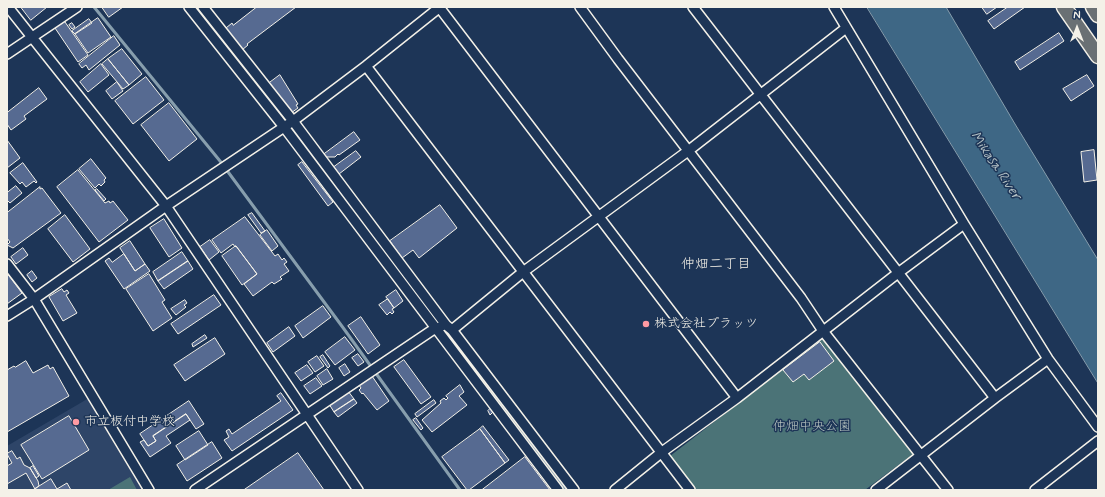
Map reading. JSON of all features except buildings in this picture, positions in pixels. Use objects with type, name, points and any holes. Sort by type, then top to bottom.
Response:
[{"type":"highway","points":[[1064,7],[1098,56]]},
{"type":"highway","points":[[1068,7],[1098,53]]},
{"type":"highway","points":[[1093,7],[1098,15]]},
{"type":"street","points":[[8,7],[166,206],[358,490]]},
{"type":"street","points":[[7,54],[77,7]]},
{"type":"street","points":[[189,7],[574,490]]},
{"type":"street","points":[[203,7],[293,121],[445,328],[558,490]]},
{"type":"street","points":[[7,316],[34,299],[166,206],[293,121],[366,66],[440,7],[737,398]]},
{"type":"street","points":[[580,7],[801,298],[824,331],[948,490]]},
{"type":"street","points":[[693,7],[995,398]]},
{"type":"street","points":[[834,7],[964,224],[1048,359],[1098,427]]},
{"type":"street","points":[[195,490],[431,330],[445,328],[688,151],[846,28]]},
{"type":"street","points":[[366,66],[690,490]]},
{"type":"street","points":[[615,490],[662,452],[737,398],[898,273],[964,224]]},
{"type":"street","points":[[7,264],[34,299],[149,490]]},
{"type":"street","points":[[876,490],[1048,359]]},
{"type":"street","points":[[1035,490],[1098,441]]},
{"type":"shaded area","name":"市立板付中学校","points":[[89,398],[144,490],[7,490],[7,446]]},
{"type":"green space","name":"仲畑中央公園","points":[[824,337],[913,454],[865,490],[695,490],[670,456]]},
{"type":"green space","points":[[130,477],[137,490],[108,490]]},
{"type":"water","name":"Mikasa River","points":[[867,7],[946,7],[1098,260],[1098,383]]},
{"type":"waterway","points":[[94,7],[220,161],[460,490]]},
{"type":"waterway","points":[[197,7],[259,88]]},
{"type":"waterway","points":[[376,242],[566,490]]},
{"type":"place","name":"株式会社プラッツ","points":[[646,324]]},
{"type":"place","name":"市立板付中学校","points":[[76,422]]},
{"type":"district","name":"仲畑二丁目","points":[[716,265]]}]
